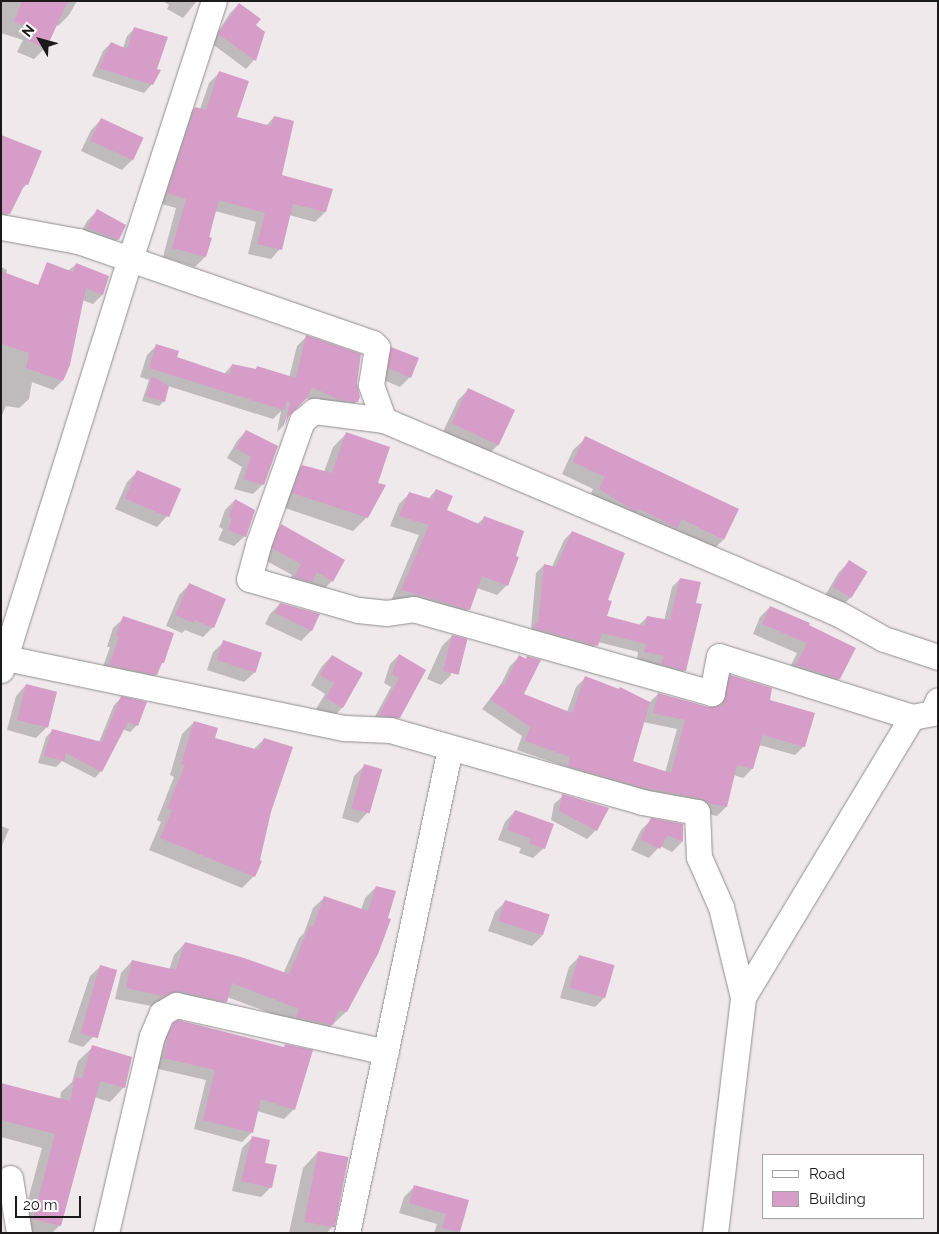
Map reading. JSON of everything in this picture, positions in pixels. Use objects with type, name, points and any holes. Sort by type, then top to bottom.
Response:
[{"type":"street","points":[[214,1],[130,259],[3,664],[345,728],[390,730],[450,749],[642,802],[697,812],[699,857],[721,907],[743,997],[715,1233]]},
{"type":"street","points":[[1,227],[78,241],[373,343],[377,346],[371,385],[384,420]]},
{"type":"street","points":[[743,997],[930,711],[719,656],[712,693],[414,609],[387,613],[358,610],[250,579],[258,545],[302,422],[314,411],[384,420],[793,594],[838,614],[884,639],[938,657]]},
{"type":"street","points":[[347,1233],[450,749]]},
{"type":"street","points":[[106,1233],[152,1036],[162,1012],[176,1005],[386,1052]]},
{"type":"street","points":[[10,1178],[19,1233]]},
{"type":"building","points":[[22,1],[68,1],[46,49],[28,40],[33,29],[14,22]]},
{"type":"building","points":[[239,3],[261,19],[256,25],[265,32],[256,61],[218,34]]},
{"type":"building","points":[[134,27],[168,37],[157,69],[161,70],[153,85],[99,68],[111,42],[127,49]]},
{"type":"building","points":[[219,71],[249,81],[237,117],[271,126],[274,116],[294,121],[282,175],[333,189],[326,212],[293,204],[282,250],[257,244],[265,213],[219,200],[209,237],[212,238],[206,257],[172,248],[186,199],[167,193],[195,107],[206,110]]},
{"type":"building","points":[[101,118],[144,138],[133,161],[90,141]]},
{"type":"building","points":[[1,135],[42,151],[28,185],[25,184],[10,214],[1,213]]},
{"type":"building","points":[[97,209],[126,225],[119,240],[87,228]]},
{"type":"building","points":[[47,262],[73,272],[76,263],[109,276],[103,295],[86,288],[70,365],[63,381],[26,368],[29,353],[1,344],[1,271],[38,285]]},
{"type":"building","points":[[306,335],[361,354],[357,383],[360,397],[358,402],[339,400],[312,387],[306,399],[289,416],[285,426],[290,402],[287,401],[284,410],[149,368],[156,344],[179,351],[177,357],[230,375],[232,364],[256,369],[257,366],[296,378]]},
{"type":"building","points":[[391,347],[419,358],[411,378],[388,368]]},
{"type":"building","points":[[152,376],[169,386],[165,402],[146,396]]},
{"type":"building","points":[[468,388],[515,410],[499,445],[452,423]]},
{"type":"building","points":[[246,430],[278,446],[264,485],[243,479],[251,457],[236,448]]},
{"type":"building","points":[[346,432],[390,447],[378,483],[386,485],[368,518],[292,493],[302,465],[332,473]]},
{"type":"building","points":[[585,436],[739,509],[724,540],[682,519],[677,528],[639,509],[636,512],[599,489],[605,477],[573,462]]},
{"type":"building","points":[[137,470],[181,489],[169,517],[125,499]]},
{"type":"building","points":[[436,489],[453,496],[447,510],[481,525],[484,516],[524,531],[516,556],[519,557],[508,586],[482,576],[470,610],[401,590],[429,525],[399,516],[409,492],[432,499]]},
{"type":"building","points":[[235,499],[255,510],[246,537],[228,530],[232,518],[229,517]]},
{"type":"building","points":[[281,524],[345,560],[333,582],[317,572],[312,582],[294,577],[301,564],[272,548]]},
{"type":"building","points":[[572,531],[625,553],[608,600],[612,601],[607,616],[645,626],[647,616],[670,620],[680,578],[701,582],[696,603],[702,604],[686,671],[661,664],[664,656],[644,652],[646,644],[602,633],[598,646],[534,628],[535,623],[538,623],[544,564],[556,567]]},
{"type":"building","points":[[849,560],[868,572],[851,598],[833,586]]},
{"type":"building","points":[[189,583],[226,599],[214,628],[195,620],[194,623],[175,615]]},
{"type":"building","points":[[280,603],[320,614],[312,631],[275,613]]},
{"type":"building","points":[[770,606],[810,623],[809,625],[856,648],[840,679],[796,665],[807,643],[762,624]]},
{"type":"building","points":[[123,616],[174,633],[164,663],[162,663],[157,675],[109,665],[119,637],[116,636]]},
{"type":"building","points":[[452,635],[468,639],[459,675],[443,671]]},
{"type":"building","points":[[223,640],[262,653],[256,673],[217,660]]},
{"type":"building","points":[[399,654],[426,670],[400,718],[379,715],[399,678],[392,674]]},
{"type":"building","points":[[332,655],[363,673],[343,708],[326,698],[334,683],[320,675]]},
{"type":"building","points":[[519,655],[526,659],[527,656],[541,660],[524,694],[572,713],[585,676],[619,689],[620,687],[650,702],[633,761],[671,773],[685,720],[653,713],[658,693],[708,707],[722,706],[730,675],[772,688],[770,700],[815,713],[805,747],[763,735],[753,769],[737,765],[727,807],[708,803],[700,798],[645,788],[568,766],[570,757],[525,741],[530,727],[490,699],[501,684],[504,686]]},
{"type":"building","points":[[26,684],[57,692],[48,728],[17,720]]},
{"type":"building","points":[[121,696],[147,702],[138,726],[128,722],[102,772],[66,753],[64,761],[44,756],[52,729],[102,742]]},
{"type":"building","points":[[194,721],[218,728],[215,738],[259,750],[264,738],[293,747],[271,812],[260,860],[262,861],[255,877],[160,838],[172,810],[167,808],[185,765],[181,764]]},
{"type":"building","points":[[364,764],[382,769],[370,813],[351,808]]},
{"type":"building","points":[[562,794],[609,808],[597,831],[559,811]]},
{"type":"building","points":[[515,810],[554,824],[545,849],[529,843],[530,838],[507,830]]},
{"type":"building","points":[[651,818],[683,824],[683,842],[667,835],[660,849],[640,839]]},
{"type":"building","points":[[376,886],[396,891],[388,918],[391,919],[378,954],[347,1012],[339,1010],[333,1025],[296,1017],[299,1009],[232,983],[227,1002],[179,991],[163,996],[126,988],[132,960],[176,970],[185,942],[241,957],[289,974],[310,925],[313,927],[324,896],[368,911]]},
{"type":"building","points":[[505,900],[550,915],[543,935],[498,921]]},
{"type":"building","points":[[579,955],[615,965],[605,998],[570,988]]},
{"type":"building","points":[[100,965],[117,970],[98,1038],[80,1033]]},
{"type":"building","points":[[178,1020],[284,1047],[285,1044],[313,1050],[295,1110],[261,1099],[253,1133],[203,1120],[215,1070],[163,1058],[173,1023]]},
{"type":"building","points":[[92,1045],[132,1057],[125,1088],[100,1081],[61,1226],[33,1219],[55,1134],[1,1120],[1,1083],[70,1101],[75,1077],[82,1078]]},
{"type":"building","points":[[252,1136],[270,1140],[265,1163],[277,1165],[272,1188],[241,1181]]},
{"type":"building","points":[[318,1151],[348,1157],[335,1228],[304,1222]]},
{"type":"building","points":[[414,1185],[469,1200],[460,1232],[442,1228],[446,1214],[409,1203]]}]
